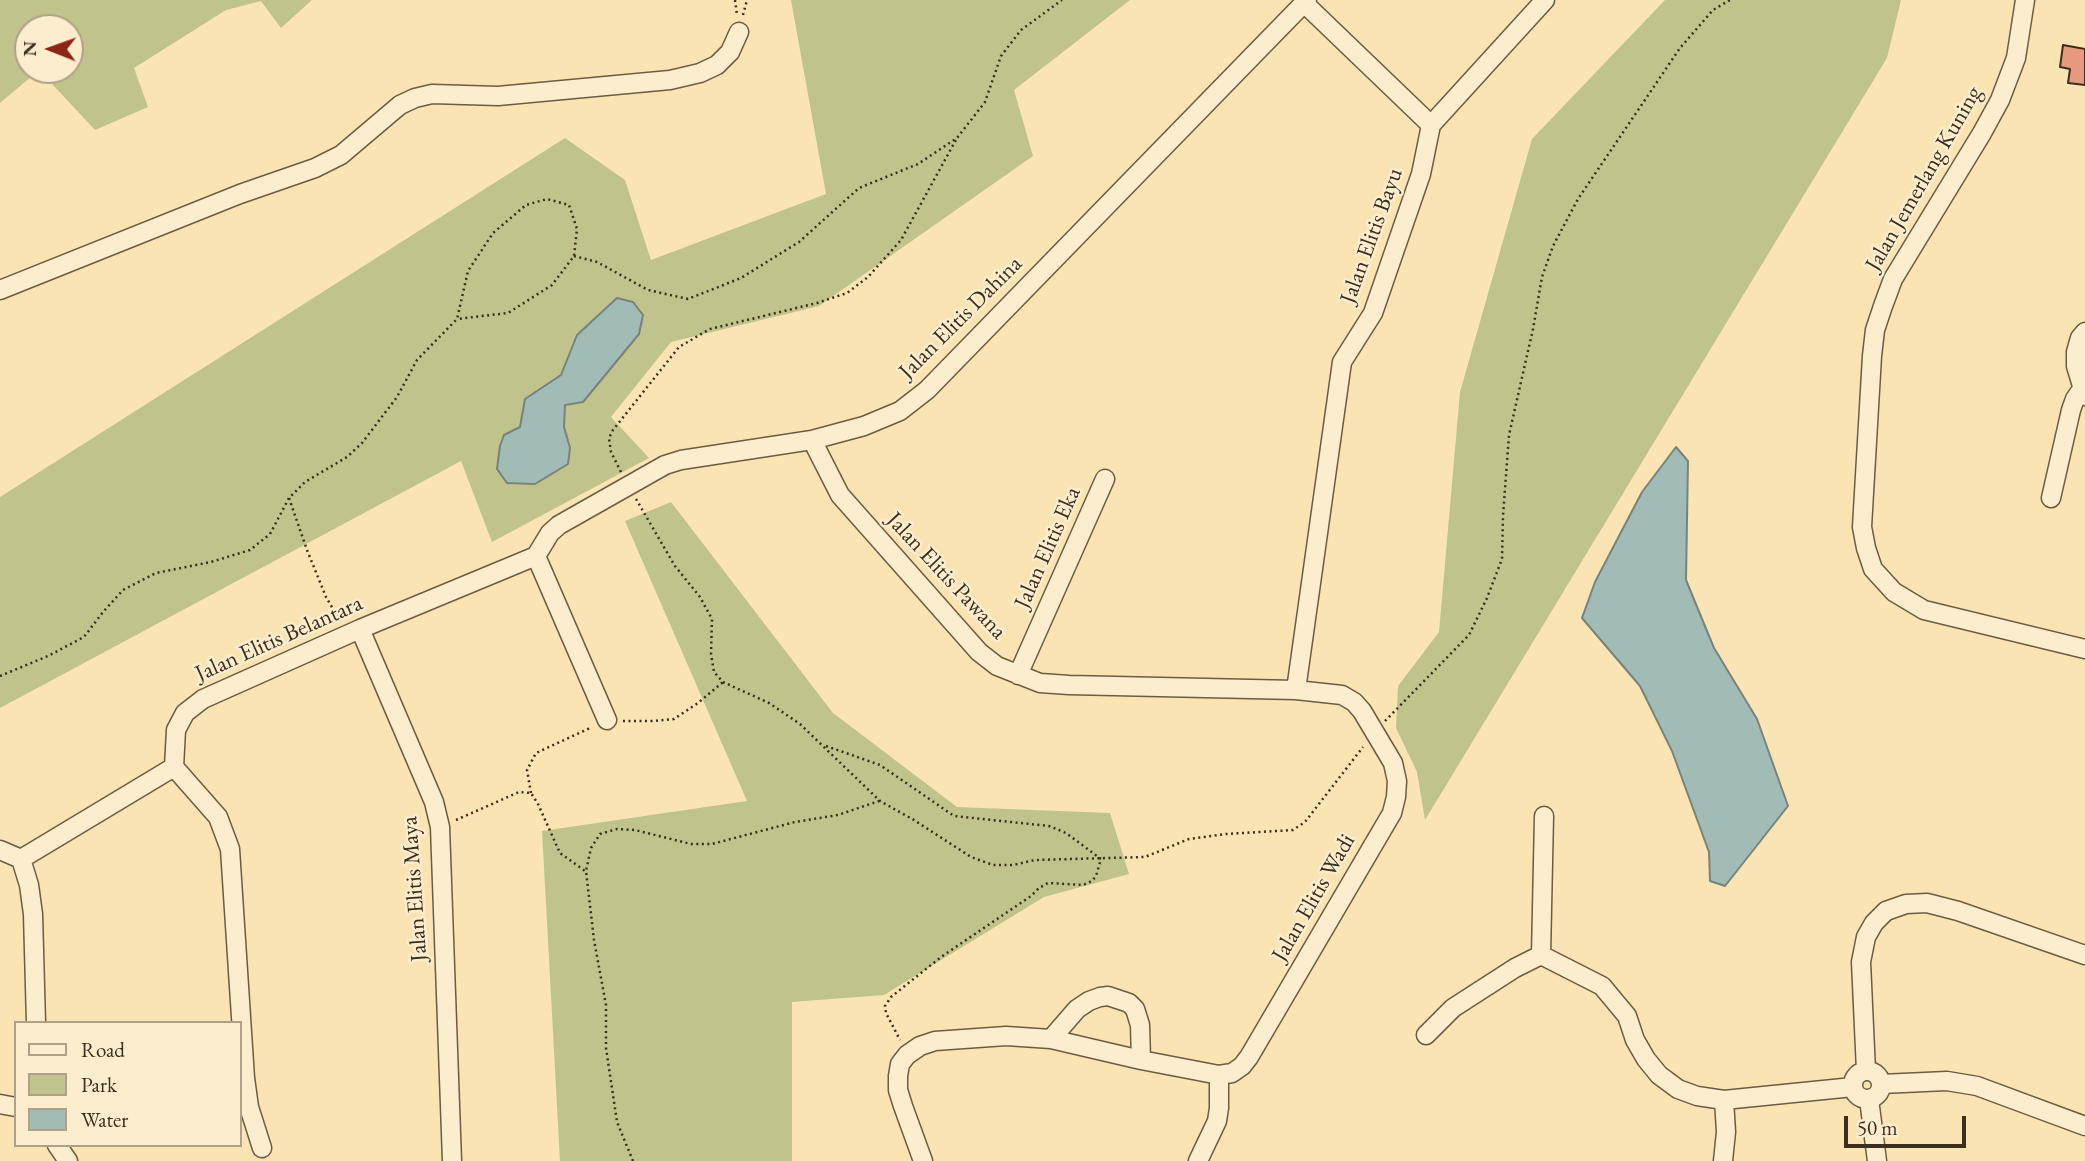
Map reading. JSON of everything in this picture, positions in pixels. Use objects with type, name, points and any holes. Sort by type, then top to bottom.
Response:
[{"type":"street","points":[[1306,2],[1431,125],[1545,0]]},
{"type":"street","name":"Jalan Jemerlang Kuning","points":[[2025,0],[2016,58],[2000,100],[1893,279],[1882,306],[1875,330],[1872,356],[1862,527],[1873,569],[1894,592],[1924,610],[2085,649]]},
{"type":"street","name":"Jalan Elitis Dahina","points":[[536,556],[550,533],[559,525],[665,465],[681,460],[812,440],[863,426],[900,411],[928,390],[1306,2]]},
{"type":"street","points":[[0,290],[240,194],[315,168],[341,155],[400,106],[415,98],[432,94],[498,96],[670,80],[700,73],[717,65],[730,52],[739,32]]},
{"type":"street","name":"Jalan Elitis Bayu","points":[[1296,690],[1342,362],[1373,313],[1421,174],[1431,125]]},
{"type":"street","points":[[2051,498],[2071,411],[2075,399],[2084,393],[2076,366],[2076,352],[2085,332]]},
{"type":"street","name":"Jalan Elitis Pawana","points":[[812,440],[840,495],[979,652],[997,666],[1040,683],[1296,690]]},
{"type":"street","name":"Jalan Elitis Eka","points":[[1018,675],[1105,479]]},
{"type":"street","points":[[536,556],[607,720]]},
{"type":"street","name":"Jalan Elitis Belantara","points":[[174,767],[176,730],[185,713],[203,699],[356,631],[536,556]]},
{"type":"street","name":"Jalan Elitis Maya","points":[[356,631],[434,802],[440,827],[452,1161]]},
{"type":"street","name":"Jalan Elitis Wadi","points":[[1219,1074],[1232,1073],[1249,1057],[1392,813],[1396,797],[1393,763],[1354,702],[1342,695],[1296,690]]},
{"type":"street","points":[[21,859],[174,767],[218,817],[230,849],[241,1021]]},
{"type":"street","points":[[1541,955],[1544,816]]},
{"type":"street","points":[[0,850],[21,859],[29,885],[33,914],[36,1021]]},
{"type":"street","points":[[1866,1071],[1861,962],[1866,937],[1874,923],[1886,911],[1906,904],[1927,902],[2085,955]]},
{"type":"street","points":[[1426,1035],[1453,1008],[1515,968],[1541,955]]},
{"type":"street","points":[[1541,955],[1602,986],[1627,1016],[1635,1040],[1646,1059],[1659,1075],[1678,1089],[1697,1096],[1724,1100],[1853,1087]]},
{"type":"street","points":[[1051,1039],[1077,1009],[1089,1001],[1108,996],[1129,1003],[1135,1009],[1140,1026],[1141,1060]]},
{"type":"street","points":[[242,1031],[249,1107],[262,1149]]},
{"type":"street","points":[[923,1161],[898,1090],[900,1064],[907,1055],[927,1043],[957,1038],[1006,1036],[1051,1039],[1141,1060],[1219,1074],[1217,1121],[1198,1161]]},
{"type":"street","points":[[1866,1071],[1874,1073],[1881,1084],[1879,1092],[1869,1099],[1860,1098],[1853,1087],[1855,1078],[1866,1071]]},
{"type":"street","points":[[1881,1084],[1947,1081],[1978,1086],[2085,1126]]},
{"type":"street","points":[[1869,1099],[1877,1161]]},
{"type":"street","points":[[1723,1161],[1726,1132],[1724,1100]]},
{"type":"path","points":[[1062,0],[1021,30],[1001,56],[985,102],[957,138],[901,240],[868,277],[847,293],[806,306],[710,329],[679,347],[609,438],[611,452],[628,485],[675,566],[700,597],[712,619],[711,654],[714,672],[723,682],[769,703],[800,724],[880,801],[971,857],[993,865],[1013,865],[1035,860],[1145,858],[1189,839],[1293,830],[1305,822],[1375,731],[1469,635],[1488,598],[1502,559],[1509,435],[1542,277],[1553,246],[1578,199],[1681,48],[1713,10],[1730,0]]},
{"type":"path","points":[[574,256],[597,262],[648,290],[688,299],[741,278],[799,242],[859,188],[918,163],[957,138]]},
{"type":"path","points":[[0,676],[84,637],[123,590],[156,573],[211,562],[250,550],[270,534],[289,498],[305,482],[347,457],[362,443],[397,397],[417,360],[457,319],[468,271],[493,233],[526,205],[547,199],[569,205],[577,229],[574,256],[552,285],[508,313],[457,319]]},
{"type":"path","points":[[289,498],[326,597],[341,623],[356,631]]},
{"type":"path","points":[[586,871],[560,853],[531,793],[527,769],[536,753],[607,720],[674,719],[698,704],[723,682]]},
{"type":"path","points":[[823,745],[880,765],[954,816],[1049,826],[1066,832],[1101,859]]},
{"type":"path","points":[[440,827],[519,792],[531,793]]},
{"type":"path","points":[[633,1161],[617,1122],[606,1048],[606,1005],[594,940],[586,871],[591,848],[600,834],[617,829],[635,830],[691,844],[712,844],[760,830],[838,815],[880,801]]},
{"type":"path","points":[[907,1055],[886,1013],[891,997],[941,957],[1048,883],[1083,885],[1092,881],[1101,859]]},
{"type":"green space","points":[[0,0],[312,0],[281,28],[261,1],[226,10],[134,68],[148,107],[95,130],[52,84],[84,84],[84,14],[14,14],[14,84],[22,84],[0,103]]},
{"type":"green space","points":[[791,0],[1130,0],[1014,90],[1033,156],[819,306],[671,342],[611,417],[649,458],[492,542],[461,461],[0,708],[0,497],[565,138],[625,180],[651,260],[826,194]]},
{"type":"green space","points":[[1665,0],[1901,0],[1887,58],[1425,820],[1417,772],[1396,728],[1398,686],[1439,632],[1460,392],[1532,139]]},
{"type":"green space","points":[[671,502],[833,713],[957,807],[1110,813],[1129,874],[1044,897],[884,995],[792,1002],[792,1161],[560,1161],[542,831],[747,801],[625,521]]},
{"type":"water","points":[[617,298],[633,302],[643,315],[639,334],[583,402],[565,405],[564,427],[570,448],[568,464],[535,484],[507,483],[497,469],[500,446],[504,435],[520,427],[525,399],[561,375],[577,335]]},
{"type":"water","points":[[1676,447],[1688,461],[1686,580],[1714,648],[1757,719],[1788,806],[1725,886],[1710,881],[1709,852],[1672,751],[1640,686],[1582,618],[1595,582],[1642,492]]},
{"type":"building","points":[[2063,45],[2085,49],[2085,85],[2068,83],[2070,69],[2060,67]]}]
